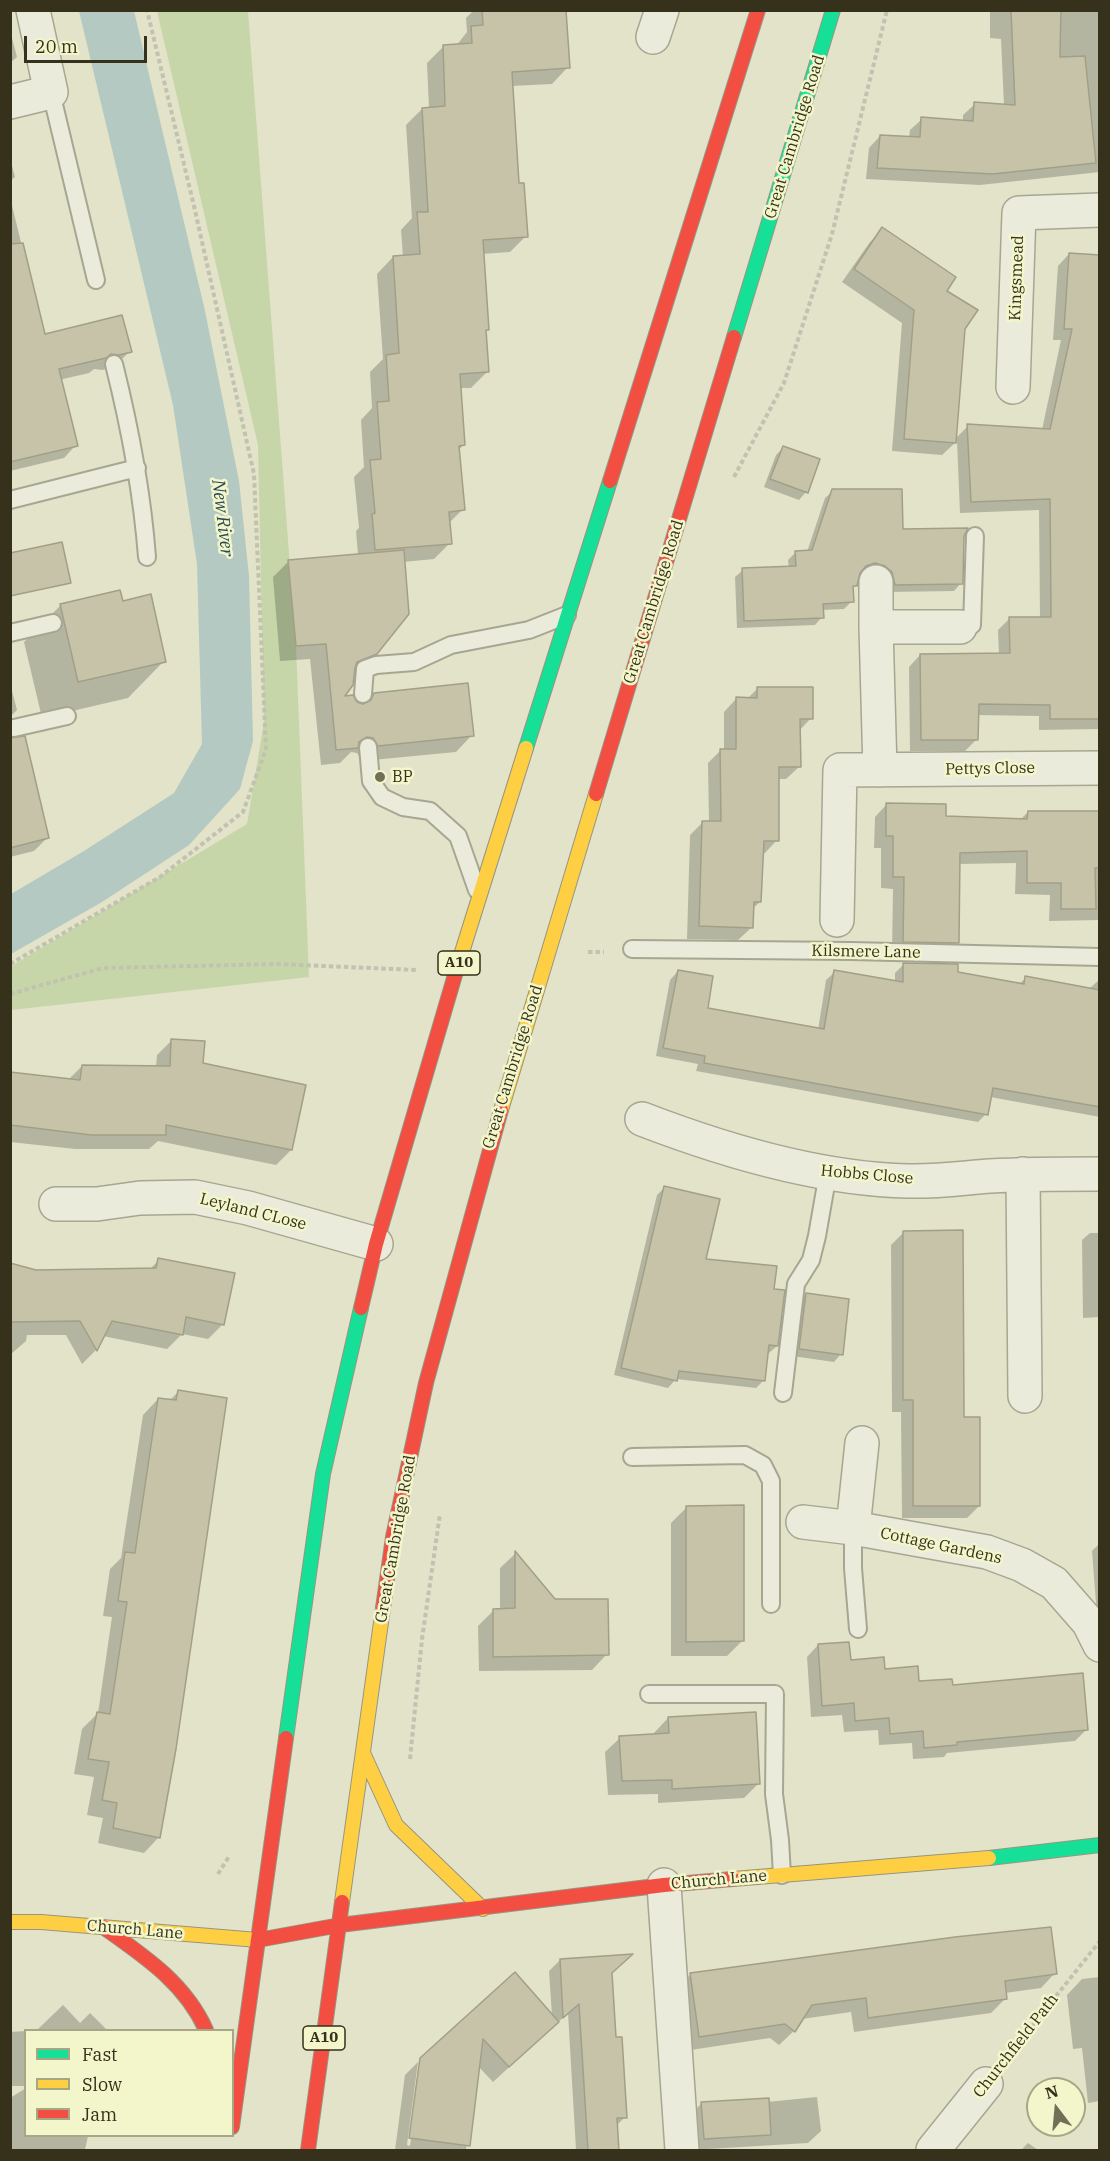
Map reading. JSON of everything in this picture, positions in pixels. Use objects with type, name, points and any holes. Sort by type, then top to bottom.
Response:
[{"type":"main road","name":"A10","points":[[234,2115],[323,1474],[376,1244],[567,615],[758,10]]},
{"type":"main road","name":"Great Cambridge Road","points":[[308,2151],[393,1538],[426,1383],[489,1149],[833,10]]},
{"type":"main road","points":[[363,1753],[396,1826],[483,1908]]},
{"type":"main road","name":"Church Lane","points":[[10,1922],[41,1922],[259,1940],[340,1925],[664,1885],[1006,1856],[1100,1845]]},
{"type":"main road","points":[[103,1928],[151,1961],[189,1998],[205,2029]]},
{"type":"street","points":[[10,102],[51,92],[33,10]]},
{"type":"street","name":"Kingsmead","points":[[1013,387],[1019,213],[1100,210]]},
{"type":"street","points":[[876,582],[880,770]]},
{"type":"street","points":[[876,627],[960,627]]},
{"type":"street","name":"Pettys Close","points":[[837,920],[840,770],[1100,768]]},
{"type":"street","name":"Hobbs Close","points":[[642,1119],[724,1147],[786,1165],[828,1173],[908,1181],[1023,1174],[1100,1173]]},
{"type":"street","points":[[1023,1174],[1025,1396]]},
{"type":"street","name":"Leyland CLose","points":[[56,1204],[97,1204],[140,1198],[195,1197],[248,1208],[376,1244]]},
{"type":"street","points":[[853,1528],[862,1443]]},
{"type":"street","name":"Cottage Gardens","points":[[787,1521],[853,1528],[987,1552],[1022,1565],[1054,1583],[1089,1623],[1099,1642]]},
{"type":"street","points":[[664,1885],[682,2151]]},
{"type":"street","name":"Churchfield Path","points":[[933,2151],[986,2084]]},
{"type":"lane","points":[[51,92],[96,280]]},
{"type":"lane","points":[[114,364],[137,468],[143,505],[147,557]]},
{"type":"lane","points":[[10,500],[137,468]]},
{"type":"lane","points":[[960,627],[972,625],[975,536]]},
{"type":"lane","points":[[363,694],[365,669],[376,665],[414,662],[451,645],[529,630],[567,615]]},
{"type":"lane","points":[[10,633],[53,623]]},
{"type":"lane","points":[[14,728],[67,716]]},
{"type":"lane","points":[[368,747],[371,781],[382,797],[403,807],[430,811],[458,836],[480,897]]},
{"type":"lane","name":"Kilsmere Lane","points":[[632,949],[1100,957]]},
{"type":"lane","points":[[783,1393],[796,1284],[811,1260],[828,1173]]},
{"type":"lane","points":[[632,1457],[745,1455],[763,1465],[787,1521],[771,1604]]},
{"type":"lane","points":[[853,1528],[853,1568],[858,1629]]},
{"type":"lane","points":[[648,1694],[774,1694],[774,1794],[782,1875]]},
{"type":"path","points":[[10,964],[160,877],[243,812],[266,749],[254,474],[147,10]]},
{"type":"path","points":[[733,478],[788,371],[832,234],[887,10]]},
{"type":"path","points":[[587,952],[591,941]]},
{"type":"path","points":[[10,994],[103,968],[277,964],[421,970]]},
{"type":"path","points":[[414,1768],[409,1757],[410,1745],[440,1510]]},
{"type":"path","name":"Churchfield Path","points":[[986,2084],[1100,1941]]},
{"type":"green space","points":[[157,11],[248,11],[296,646],[309,977],[11,1010],[10,967],[247,824],[264,722],[258,445]]},
{"type":"water","name":"New River","points":[[79,11],[134,11],[205,311],[239,481],[249,576],[253,741],[240,789],[189,845],[102,902],[11,954],[11,894],[84,851],[174,793],[202,744],[197,564],[173,405]]},
{"type":"building","points":[[482,10],[566,10],[570,68],[512,72],[519,183],[524,183],[528,237],[483,240],[489,330],[486,330],[489,372],[460,374],[465,445],[459,446],[465,510],[449,512],[452,544],[375,550],[372,514],[375,513],[370,460],[381,459],[377,402],[389,401],[386,355],[399,353],[393,256],[420,254],[417,212],[428,212],[422,108],[445,106],[443,45],[472,43],[471,26],[483,25]]},
{"type":"building","points":[[1011,10],[1061,10],[1060,57],[1085,56],[1096,163],[993,174],[877,168],[880,135],[920,137],[921,117],[973,121],[974,102],[1015,105]]},
{"type":"building","points":[[882,227],[956,277],[947,291],[978,310],[965,329],[956,443],[904,439],[914,310],[854,269]]},
{"type":"building","points":[[23,243],[45,334],[122,315],[132,352],[111,354],[106,358],[59,369],[78,446],[10,462],[10,244]]},
{"type":"building","points":[[1069,253],[1100,255],[1100,719],[1050,719],[1050,705],[979,704],[978,740],[921,740],[920,654],[1010,653],[1009,617],[1051,617],[1050,499],[971,502],[967,424],[1050,429],[1072,329],[1064,329]]},
{"type":"building","points":[[783,446],[820,459],[808,493],[770,479]]},
{"type":"building","points":[[832,489],[902,489],[903,529],[968,528],[964,536],[963,584],[895,585],[892,572],[885,566],[875,563],[866,566],[860,573],[857,586],[853,586],[854,602],[823,604],[824,618],[744,621],[742,568],[796,566],[795,551],[812,550]]},
{"type":"building","points":[[62,542],[71,583],[10,596],[10,553]]},
{"type":"building","points":[[404,550],[409,614],[377,654],[357,662],[353,685],[345,696],[353,695],[357,702],[363,704],[371,700],[374,693],[468,683],[474,736],[378,746],[373,738],[367,737],[359,742],[358,748],[336,750],[326,644],[296,646],[288,560]]},
{"type":"building","points":[[120,590],[123,601],[151,594],[166,662],[78,682],[60,604]]},
{"type":"building","points":[[757,687],[813,687],[813,719],[800,719],[801,767],[779,767],[779,841],[764,841],[761,902],[754,902],[753,928],[699,926],[702,821],[721,821],[720,749],[736,749],[736,697],[757,698]]},
{"type":"building","points":[[25,736],[49,838],[10,848],[10,738]]},
{"type":"building","points":[[886,803],[946,804],[946,816],[1027,819],[1028,811],[1100,811],[1100,868],[1095,868],[1096,909],[1061,909],[1061,883],[1027,883],[1027,851],[960,853],[959,943],[903,942],[904,877],[893,877],[893,836],[886,836]]},
{"type":"building","points":[[903,963],[958,964],[958,972],[1024,984],[1025,976],[1100,990],[1100,1107],[993,1088],[988,1115],[704,1063],[705,1056],[663,1048],[678,970],[713,976],[708,1008],[824,1029],[834,970],[903,982]]},
{"type":"building","points":[[171,1039],[205,1041],[203,1063],[306,1085],[292,1150],[166,1125],[166,1135],[91,1135],[10,1125],[10,1072],[80,1080],[82,1065],[170,1066]]},
{"type":"building","points":[[664,1186],[720,1199],[706,1259],[777,1266],[774,1289],[785,1290],[778,1346],[769,1345],[765,1381],[679,1371],[677,1381],[621,1368]]},
{"type":"building","points":[[963,1230],[964,1417],[980,1417],[980,1506],[913,1506],[913,1400],[903,1400],[903,1231]]},
{"type":"building","points":[[158,1258],[235,1273],[224,1325],[186,1317],[183,1335],[112,1321],[97,1351],[80,1321],[10,1322],[10,1263],[36,1270],[156,1268]]},
{"type":"building","points":[[806,1293],[849,1299],[843,1355],[799,1349]]},
{"type":"building","points":[[178,1390],[227,1398],[176,1749],[160,1838],[113,1828],[117,1803],[102,1800],[109,1762],[88,1759],[97,1712],[110,1714],[127,1602],[118,1601],[125,1552],[135,1553],[158,1398],[176,1400]]},
{"type":"building","points":[[744,1505],[744,1641],[686,1642],[686,1506]]},
{"type":"building","points":[[515,1551],[555,1599],[608,1599],[609,1655],[493,1657],[493,1609],[515,1608]]},
{"type":"building","points":[[849,1642],[851,1660],[884,1657],[885,1669],[918,1666],[919,1681],[952,1679],[953,1685],[1083,1673],[1088,1730],[957,1742],[957,1745],[924,1748],[923,1731],[890,1734],[889,1718],[855,1721],[854,1703],[822,1706],[818,1644]]},
{"type":"building","points":[[756,1712],[760,1784],[672,1789],[672,1780],[622,1781],[619,1736],[669,1733],[668,1717]]},
{"type":"building","points":[[1051,1927],[1057,1974],[1005,1981],[1007,1999],[868,2018],[866,1998],[812,2005],[795,2032],[785,2024],[699,2037],[690,1973],[955,1937]]},
{"type":"building","points":[[633,1954],[612,1973],[616,2037],[622,2037],[627,2118],[617,2118],[619,2151],[588,2151],[579,2004],[563,2018],[560,1959]]},
{"type":"building","points":[[515,1972],[559,2022],[509,2067],[483,2039],[470,2146],[409,2138],[420,2058]]},
{"type":"building","points":[[769,2098],[771,2135],[704,2139],[701,2102]]},
{"type":"traffic: fast","points":[[734,337],[833,10]]},
{"type":"traffic: fast","points":[[526,748],[610,481]]},
{"type":"traffic: fast","points":[[286,1738],[323,1474],[361,1308]]},
{"type":"traffic: fast","points":[[989,1858],[1100,1845]]},
{"type":"traffic: slow","points":[[457,968],[526,748]]},
{"type":"traffic: slow","points":[[501,1110],[596,794]]},
{"type":"traffic: slow","points":[[342,1902],[383,1608]]},
{"type":"traffic: slow","points":[[363,1753],[396,1825],[483,1909]]},
{"type":"traffic: slow","points":[[733,1879],[989,1858]]},
{"type":"traffic: slow","points":[[10,1922],[41,1922],[258,1940]]},
{"type":"traffic: jam","points":[[610,481],[758,10]]},
{"type":"traffic: jam","points":[[596,794],[734,337]]},
{"type":"traffic: jam","points":[[361,1308],[376,1244],[457,968]]},
{"type":"traffic: jam","points":[[383,1608],[393,1537],[426,1383],[501,1110]]},
{"type":"traffic: jam","points":[[234,2113],[286,1738]]},
{"type":"traffic: jam","points":[[258,1940],[340,1925],[664,1885],[733,1879]]},
{"type":"traffic: jam","points":[[308,2150],[342,1902]]},
{"type":"traffic: jam","points":[[103,1927],[148,1960],[175,1984],[187,1998],[205,2029]]},
{"type":"place","name":"BP","points":[[380,777]]}]
